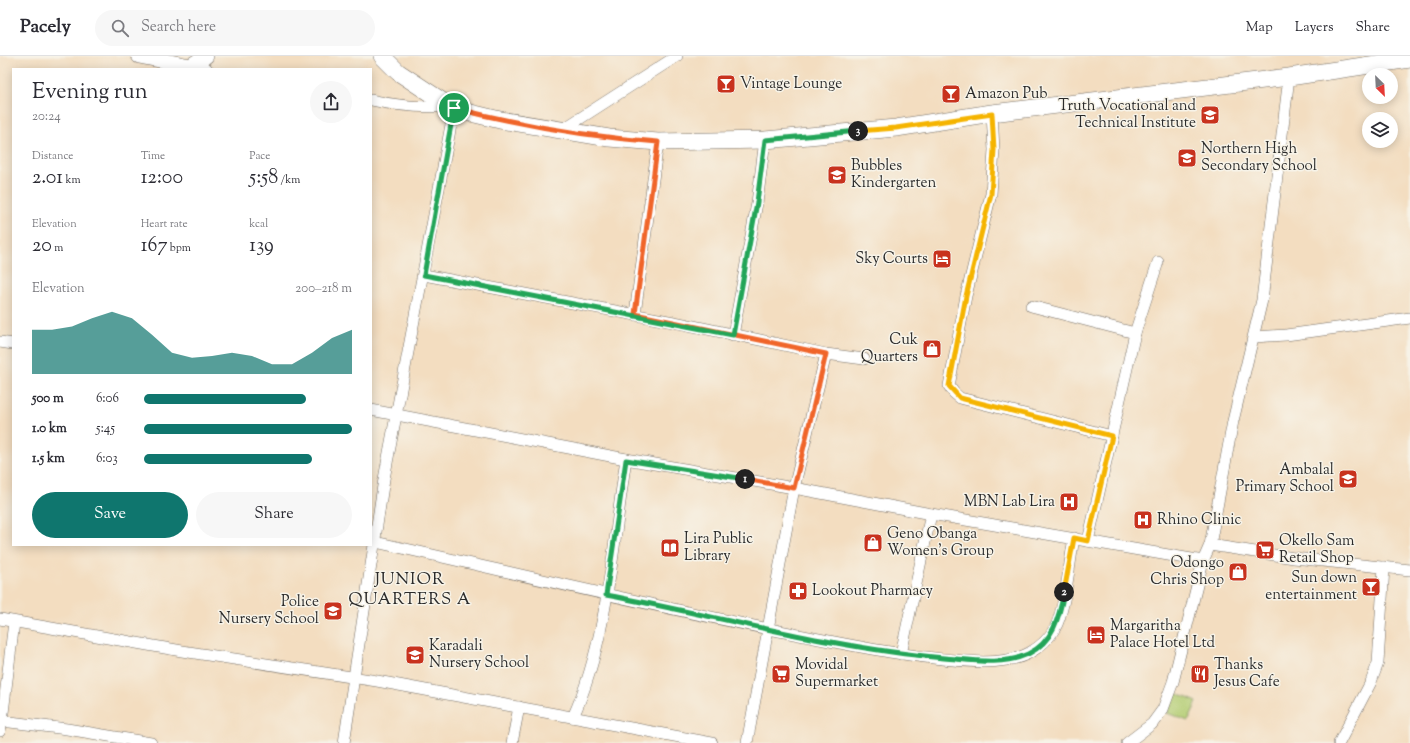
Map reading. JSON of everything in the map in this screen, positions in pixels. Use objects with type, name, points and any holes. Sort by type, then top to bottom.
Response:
[{"type":"main road","points":[[139,56],[190,66],[206,56]]},
{"type":"main road","points":[[382,56],[398,72],[452,107],[500,120],[609,138],[658,142],[765,140],[896,128],[992,114],[1289,77],[1354,62],[1410,59]]},
{"type":"street","points":[[562,130],[678,56]]},
{"type":"street","points":[[190,66],[201,68]]},
{"type":"street","points":[[1127,743],[1152,724],[1162,709],[1173,682],[1203,561],[1210,545],[1233,421],[1254,337],[1269,254],[1289,77]]},
{"type":"street","points":[[344,743],[353,678],[396,415],[424,275],[452,107],[407,106],[372,100]]},
{"type":"street","points":[[992,114],[994,150],[991,194],[966,296],[949,386],[960,398],[1112,436]]},
{"type":"street","points":[[733,335],[757,202],[765,140]]},
{"type":"street","points":[[635,314],[658,142]]},
{"type":"street","points":[[1088,541],[1135,333],[1158,262]]},
{"type":"street","points":[[424,275],[635,314],[826,354],[864,359]]},
{"type":"street","points":[[1031,306],[1135,333]]},
{"type":"street","points":[[1254,337],[1286,336],[1410,318]]},
{"type":"street","points":[[0,342],[12,344]]},
{"type":"street","points":[[748,743],[794,488],[826,354]]},
{"type":"street","points":[[372,410],[626,460],[794,488],[931,514],[1203,561]]},
{"type":"street","points":[[573,717],[589,676],[606,595],[626,460]]},
{"type":"street","points":[[901,654],[931,514]]},
{"type":"street","points":[[375,542],[606,595],[769,629],[901,654],[984,662],[1007,660],[1027,654],[1044,643],[1056,627],[1074,538]]},
{"type":"street","points":[[1210,545],[1294,558],[1410,570]]},
{"type":"street","points":[[1339,743],[1371,682],[1378,663],[1384,567]]},
{"type":"street","points":[[0,619],[82,635],[353,678],[712,743]]},
{"type":"street","points":[[14,622],[1,726],[68,729],[151,743]]},
{"type":"street","points":[[512,743],[519,707]]},
{"type":"green space","points":[[1176,693],[1197,702],[1188,721],[1167,713]]},
{"type":"place","name":"Vintage Lounge","points":[[726,84]]},
{"type":"place","name":"Amazon Pub","points":[[951,94]]},
{"type":"place","name":"Truth Vocational and Technical Institute","points":[[1210,115]]},
{"type":"place","name":"Northern High Secondary School","points":[[1187,158]]},
{"type":"place","name":"Bubbles Kindergarten","points":[[837,175]]},
{"type":"place","name":"Sky Courts","points":[[942,259]]},
{"type":"place","name":"Cuk Quarters","points":[[932,349]]},
{"type":"place","name":"Ambalal Primary School","points":[[1348,479]]},
{"type":"place","name":"MBN Lab Lira","points":[[1069,502]]},
{"type":"place","name":"Rhino Clinic","points":[[1143,520]]},
{"type":"place","name":"Geno Obanga Women's Group","points":[[873,543]]},
{"type":"place","name":"Lira Public Library","points":[[670,548]]},
{"type":"place","name":"Okello Sam Retail Shop","points":[[1265,550]]},
{"type":"place","name":"Odongo Chris Shop","points":[[1238,572]]},
{"type":"place","name":"Sun down entertainment","points":[[1371,587]]},
{"type":"place","name":"Lookout Pharmacy","points":[[798,591]]},
{"type":"place","name":"Police Nursery School","points":[[333,611]]},
{"type":"place","name":"Margaritha Palace Hotel Ltd","points":[[1096,635]]},
{"type":"place","name":"Karadali Nursery School","points":[[415,655]]},
{"type":"place","name":"Movidal Supermarket","points":[[781,674]]},
{"type":"place","name":"Thanks Jesus Cafe","points":[[1200,674]]},
{"type":"district","name":"JUNIOR QUARTERS A","points":[[410,590]]},
{"type":"route","points":[[454,108],[424,275],[635,314],[679,323],[733,335],[757,202],[765,140],[896,128],[992,114],[994,150],[991,194],[966,296],[949,386],[960,398],[1112,436],[1088,541],[1074,538],[1056,627],[1044,643],[1027,654],[1007,660],[984,662],[901,654],[751,626],[606,595],[626,460],[794,488],[826,354],[733,335],[635,314],[658,142],[609,138],[500,120],[454,108]]}]
